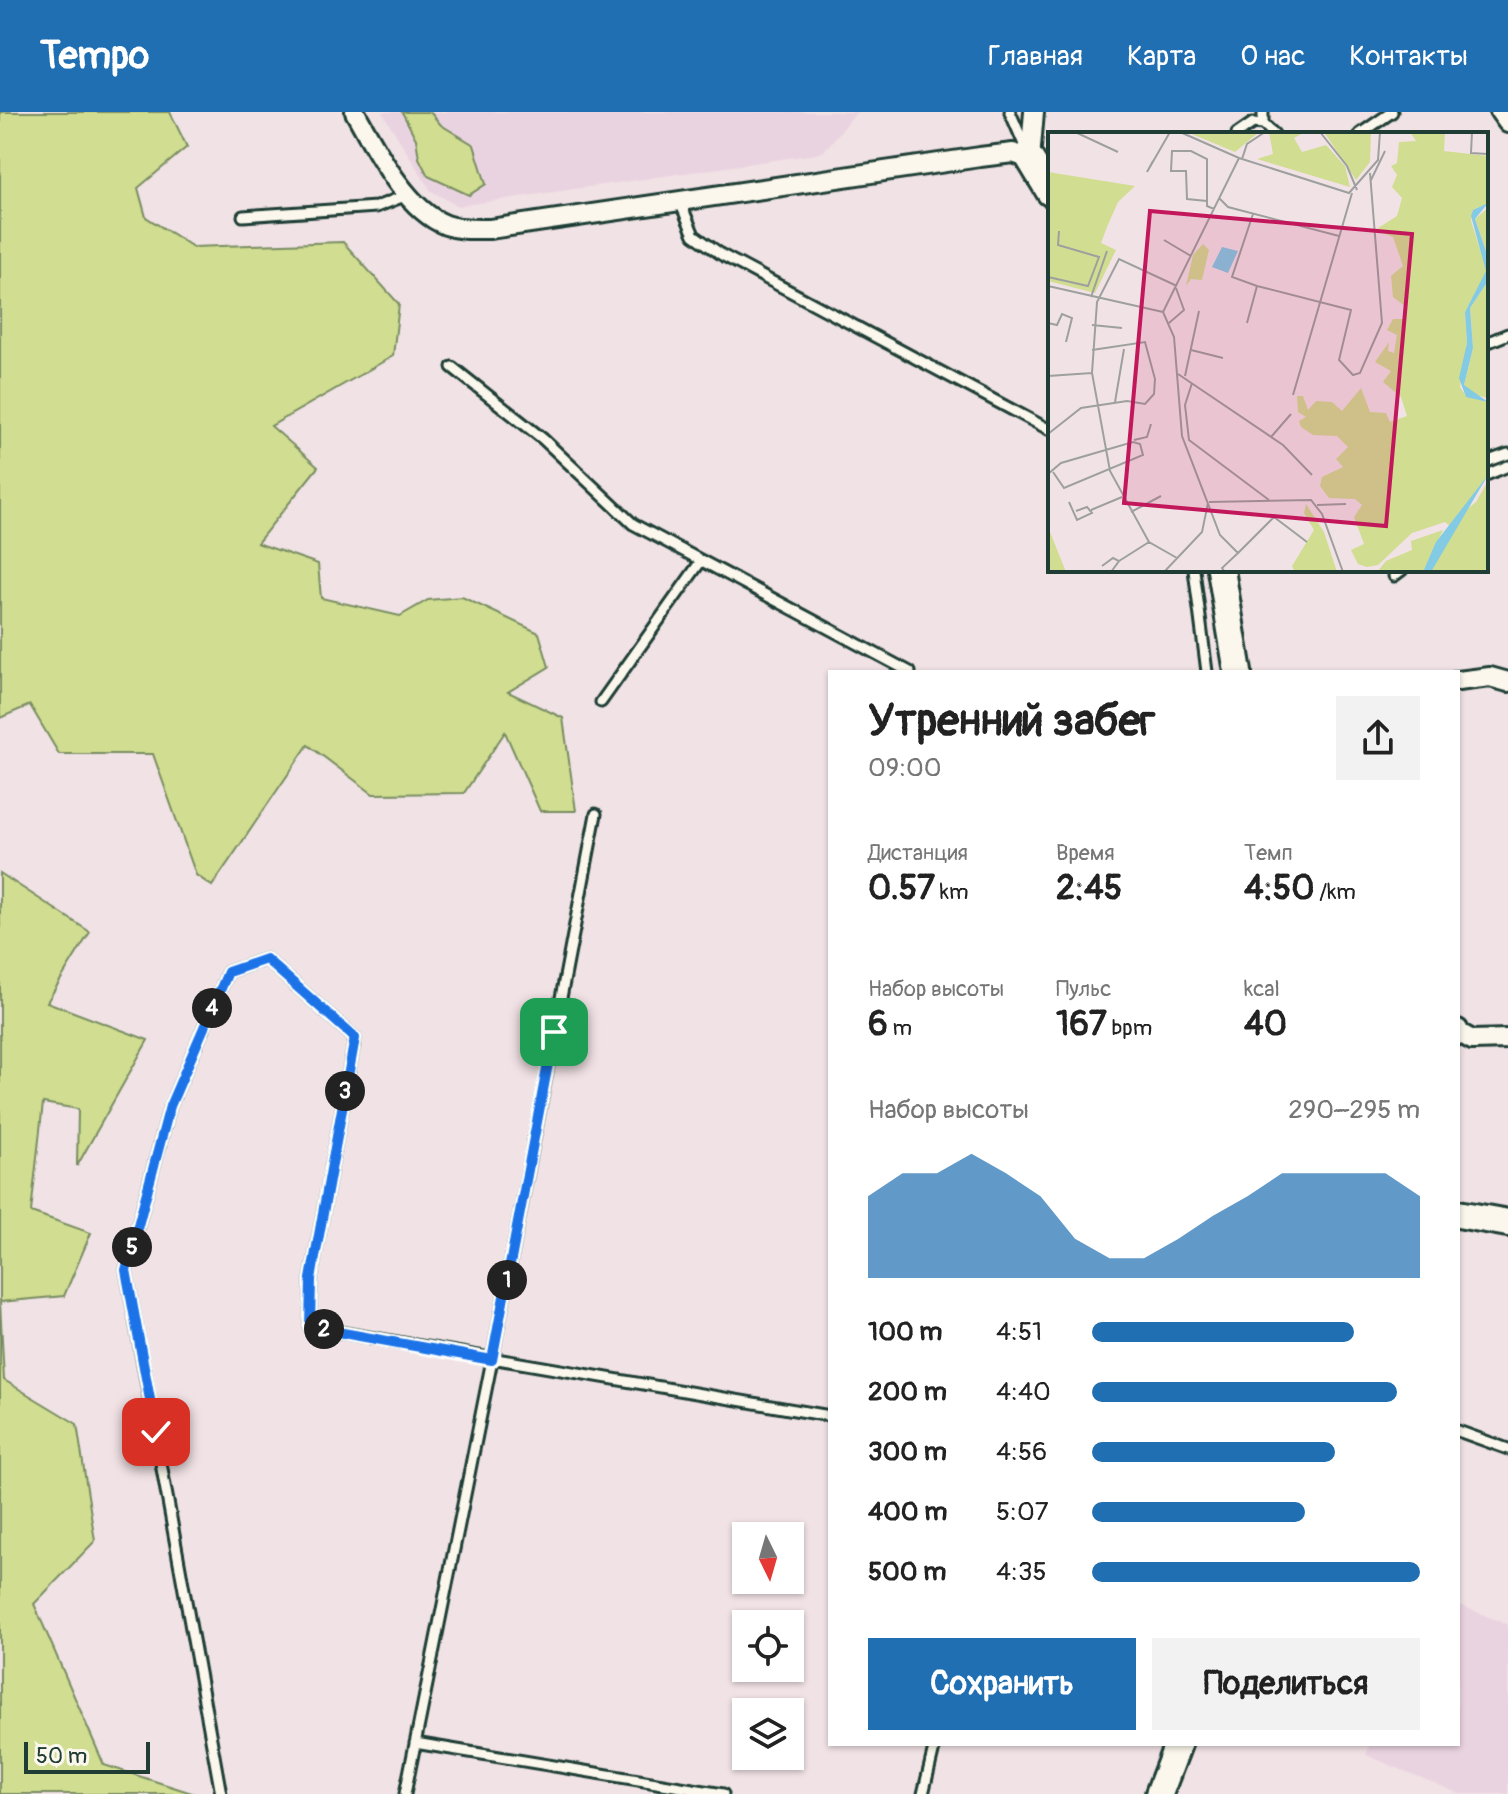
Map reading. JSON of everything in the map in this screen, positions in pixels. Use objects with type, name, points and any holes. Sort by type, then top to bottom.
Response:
[{"type":"street","points":[[355,112],[407,195],[434,219],[465,230],[490,229],[1013,153],[1030,159]]},
{"type":"street","points":[[1034,112],[1030,159],[1048,189]]},
{"type":"street","points":[[1500,112],[1508,123]]},
{"type":"street","points":[[1221,572],[1238,670]]},
{"type":"street","points":[[1460,681],[1490,677],[1508,682]]},
{"type":"street","points":[[1460,1031],[1472,1040],[1508,1039]]},
{"type":"street","points":[[1460,1214],[1508,1223]]},
{"type":"street","points":[[1159,1794],[1177,1746]]},
{"type":"lane","points":[[1010,112],[1030,159]]},
{"type":"lane","points":[[1263,112],[1263,124]]},
{"type":"lane","points":[[1363,132],[1392,112]]},
{"type":"lane","points":[[1240,132],[1253,123],[1263,124],[1272,132]]},
{"type":"lane","points":[[243,216],[376,207],[407,195]]},
{"type":"lane","points":[[680,202],[694,235],[722,255],[1048,429]]},
{"type":"lane","points":[[1488,342],[1508,334]]},
{"type":"lane","points":[[452,367],[543,439],[633,524],[906,670]]},
{"type":"lane","points":[[1488,461],[1508,454]]},
{"type":"lane","points":[[1488,474],[1508,466]]},
{"type":"lane","points":[[601,702],[701,561]]},
{"type":"lane","points":[[1194,572],[1207,670]]},
{"type":"lane","points":[[405,1794],[596,814]]},
{"type":"lane","points":[[221,1794],[126,1270],[170,1106],[228,972],[266,959],[355,1038],[311,1279],[310,1327],[828,1416]]},
{"type":"lane","points":[[1460,1432],[1508,1449]]},
{"type":"lane","points":[[415,1743],[723,1794]]},
{"type":"lane","points":[[923,1794],[935,1746]]},
{"type":"shaded area","points":[[382,112],[857,112],[824,151],[816,154],[458,206],[431,191]]},
{"type":"shaded area","points":[[1460,1605],[1508,1625],[1508,1794],[1460,1794],[1366,1755],[1369,1746],[1460,1746]]},
{"type":"green space","points":[[0,112],[170,112],[187,147],[138,188],[146,217],[193,247],[343,242],[399,304],[393,356],[271,426],[318,467],[257,543],[318,564],[321,598],[400,616],[428,600],[462,597],[539,633],[549,667],[508,692],[563,718],[576,811],[540,811],[505,732],[464,793],[373,794],[308,745],[212,886],[196,875],[153,754],[59,754],[30,705],[0,718]]},
{"type":"green space","points":[[402,112],[430,112],[441,125],[474,145],[486,184],[469,195],[428,176],[419,158],[416,139]]},
{"type":"green space","points":[[0,873],[90,932],[47,1002],[148,1040],[77,1166],[78,1109],[43,1103],[31,1212],[91,1233],[64,1296],[0,1302]]},
{"type":"green space","points":[[0,1302],[4,1380],[77,1424],[95,1541],[34,1604],[104,1765],[195,1794],[0,1794]]},
{"type":"route","points":[[156,1432],[126,1270],[170,1106],[228,972],[266,959],[355,1038],[311,1279],[310,1327],[492,1360],[554,1032]]}]
